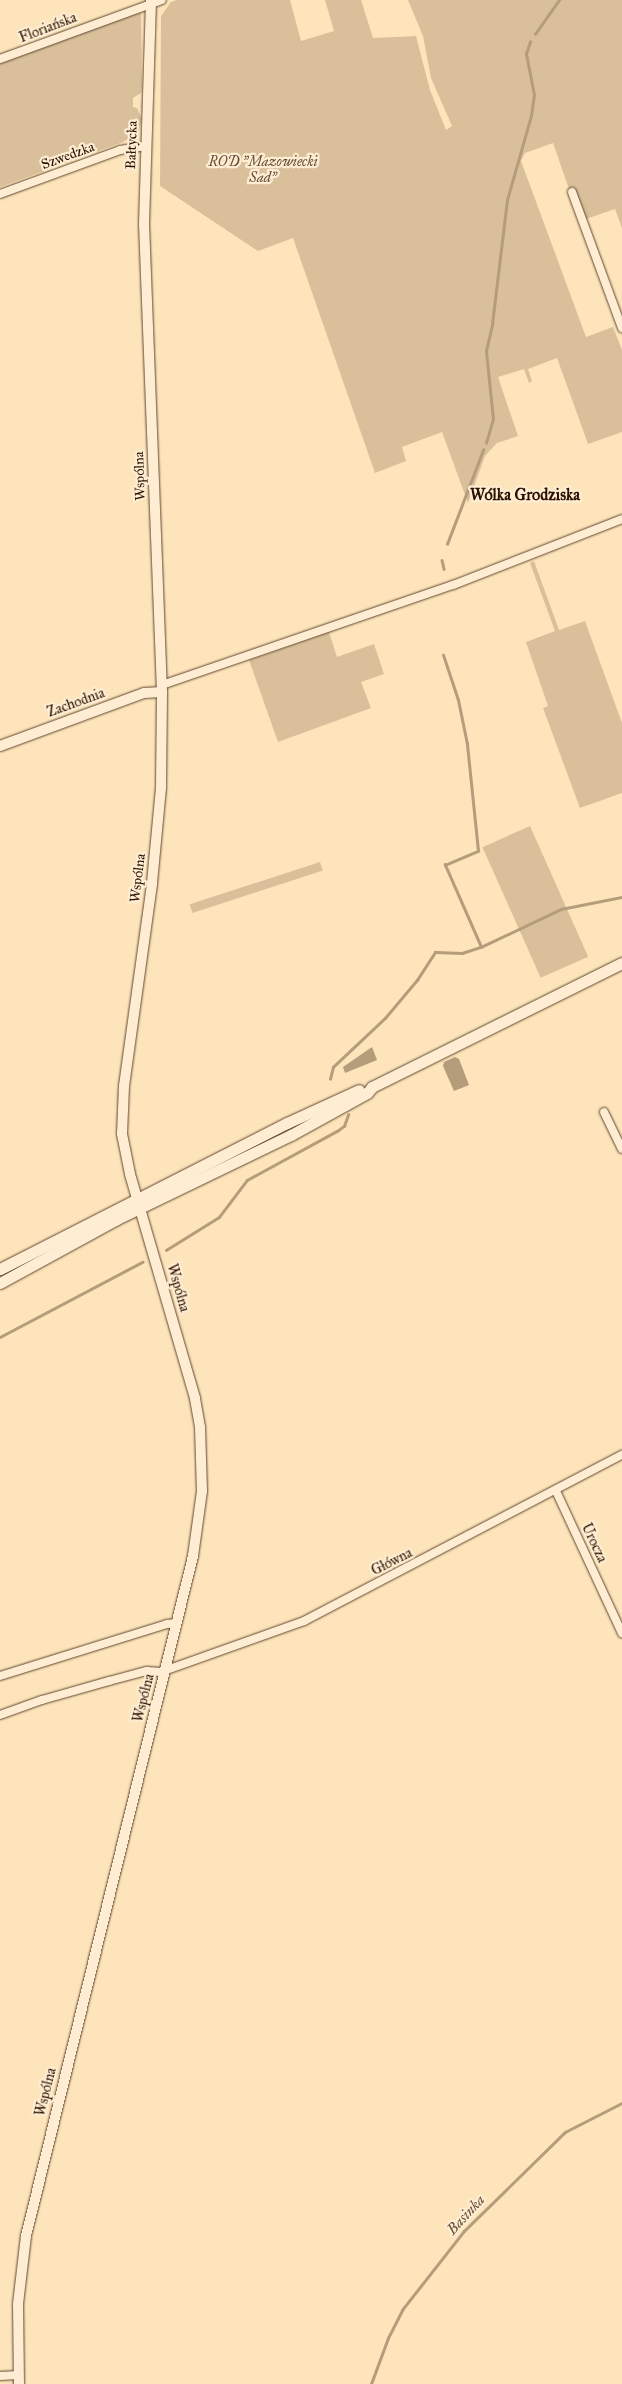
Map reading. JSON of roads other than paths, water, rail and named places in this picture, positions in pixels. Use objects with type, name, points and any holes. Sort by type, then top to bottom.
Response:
[{"type":"main road","points":[[0,1269],[286,1123],[364,1088],[372,1087],[622,964]]},
{"type":"main road","points":[[0,1283],[117,1220],[291,1135],[366,1094],[372,1087]]},
{"type":"street","name":"Floriańska","points":[[0,59],[151,1],[162,0]]},
{"type":"street","name":"Bałtycka","points":[[146,290],[146,146],[151,1]]},
{"type":"street","name":"Szwedzka","points":[[0,194],[120,150],[146,146]]},
{"type":"street","points":[[572,192],[622,328]]},
{"type":"street","name":"Wspólna","points":[[19,2380],[20,2276],[34,2197],[177,1623],[198,1524],[202,1491],[200,1427],[188,1371],[136,1198],[124,1147],[122,1117],[126,1064],[157,832],[161,788],[162,688],[146,290]]},
{"type":"street","points":[[162,688],[453,585],[622,519]]},
{"type":"street","name":"Zachodnia","points":[[0,746],[162,688]]},
{"type":"street","points":[[604,1112],[622,1149]]},
{"type":"street","name":"Główna","points":[[0,1715],[42,1700],[109,1681],[147,1671],[164,1671],[304,1621],[622,1455]]},
{"type":"street","name":"Urocza","points":[[556,1491],[622,1633]]},
{"type":"street","points":[[0,1676],[168,1624],[177,1623]]},
{"type":"street","points":[[0,2376],[19,2380]]},
{"type":"waterway","points":[[535,34],[559,0]]},
{"type":"waterway","points":[[486,443],[493,419],[486,351],[492,324],[507,200],[531,116],[534,95],[526,54],[530,42]]},
{"type":"waterway","points":[[447,544],[483,450]]},
{"type":"waterway","points":[[442,560],[444,569]]},
{"type":"waterway","points":[[330,1079],[333,1067],[385,1018],[417,980],[435,952],[462,953],[481,947],[445,865],[478,851],[467,744],[458,700],[443,655]]},
{"type":"waterway","points":[[481,947],[561,909],[622,897]]},
{"type":"waterway","points":[[166,1250],[219,1217],[247,1180],[337,1131],[344,1126],[348,1115]]},
{"type":"waterway","points":[[0,1337],[142,1262]]},
{"type":"waterway","name":"Basinka","points":[[371,2384],[388,2338],[402,2310],[464,2231],[565,2132],[622,2103]]},
{"type":"district","name":"Wólka Grodziska","points":[[525,495]]},
{"type":"park label","name":"ROD \"Mazowiecki Sad\"","points":[[263,170]]}]
